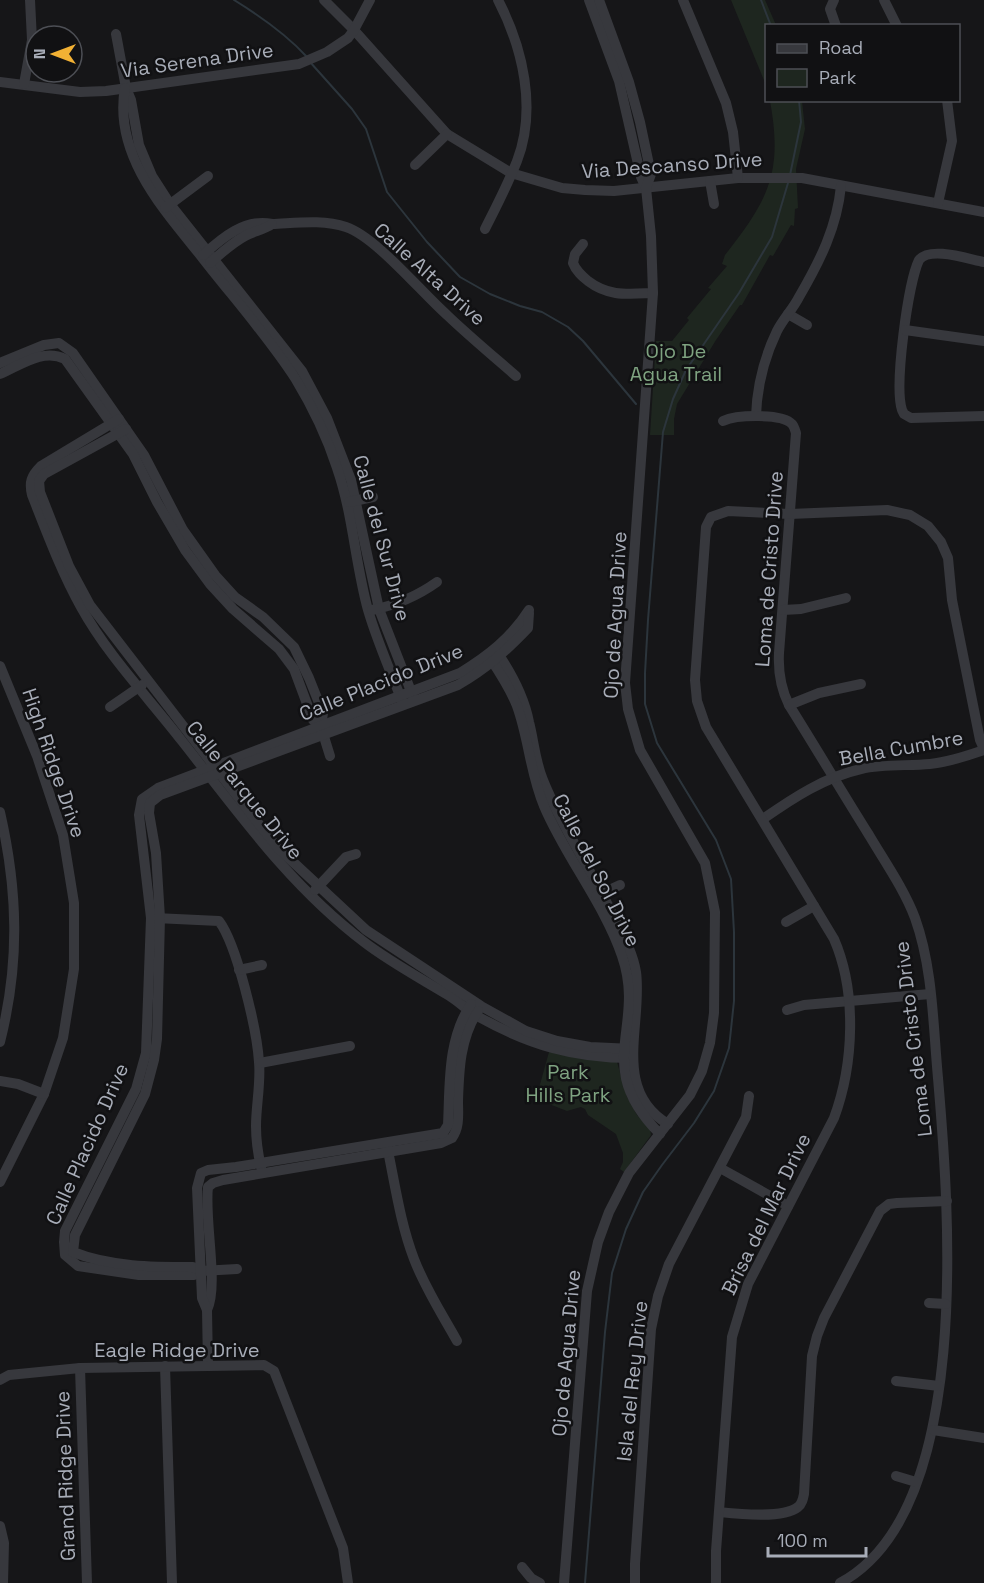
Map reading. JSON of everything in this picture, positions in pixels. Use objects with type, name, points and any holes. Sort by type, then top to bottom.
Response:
[{"type":"street","points":[[30,0],[31,24]]},
{"type":"street","name":"Via Descanso Drive","points":[[324,0],[354,30],[447,134],[511,173],[562,188],[614,191],[738,178],[788,178],[984,212]]},
{"type":"street","name":"Via Serena Drive","points":[[0,82],[80,92],[126,88],[299,64],[327,52],[348,38],[370,0]]},
{"type":"street","points":[[485,229],[518,159],[528,107],[516,44],[509,21],[498,0]]},
{"type":"street","points":[[589,0],[606,31]]},
{"type":"street","points":[[599,0],[606,31]]},
{"type":"street","points":[[683,0],[726,103],[734,132],[738,178]]},
{"type":"street","points":[[834,0],[831,4],[831,14],[835,24]]},
{"type":"street","points":[[884,0],[896,24]]},
{"type":"street","name":"Ojo de Agua Drive","points":[[564,1583],[587,1291],[601,1232],[629,1173],[690,1095],[710,1043],[714,1013],[715,912],[705,863],[640,750],[630,719],[625,683],[653,293],[646,188],[641,177],[606,31]]},
{"type":"street","name":"Calle del Sur Drive","points":[[116,34],[126,88],[123,104],[131,150],[145,181],[271,338],[294,378],[323,419],[351,502],[373,610],[402,702]]},
{"type":"street","points":[[938,203],[952,141],[947,102]]},
{"type":"street","points":[[415,165],[447,134]]},
{"type":"street","points":[[167,207],[208,176]]},
{"type":"street","points":[[711,181],[714,204]]},
{"type":"street","points":[[756,416],[757,398],[766,358],[778,329],[815,268],[831,235],[839,209],[842,186]]},
{"type":"street","name":"Calle Alta Drive","points":[[208,258],[264,222],[272,224],[328,223],[346,227],[362,235],[446,315],[516,376]]},
{"type":"street","points":[[583,244],[575,254],[573,263],[581,275],[603,291],[653,293]]},
{"type":"street","points":[[984,262],[933,253],[922,255],[916,265],[904,330],[900,384],[900,404],[904,414],[915,419],[984,416]]},
{"type":"street","points":[[788,314],[807,325]]},
{"type":"street","points":[[904,330],[984,341]]},
{"type":"street","points":[[56,354],[59,343]]},
{"type":"street","points":[[0,363],[44,345],[59,343],[73,353],[84,377],[119,426],[157,502],[179,532],[235,597],[265,619],[294,647],[323,713],[322,731],[330,756]]},
{"type":"street","points":[[0,374],[45,354],[56,354],[65,359],[84,377]]},
{"type":"street","name":"Loma de Cristo Drive","points":[[723,421],[732,417],[756,416],[786,420],[792,424],[796,433],[779,674],[789,705],[904,894],[921,938],[930,994],[946,1166],[947,1201],[946,1304],[933,1430],[911,1498],[901,1518],[883,1547],[859,1570],[840,1583]]},
{"type":"street","name":"Calle Parque Drive","points":[[119,426],[40,466],[32,476],[35,481],[32,495],[60,568],[82,609],[261,835],[310,895],[362,941],[393,955],[474,1008],[524,1035],[569,1048],[628,1053]]},
{"type":"street","points":[[351,502],[372,497]]},
{"type":"street","name":"Brisa del Mar Drive","points":[[716,1583],[719,1512],[735,1322],[748,1284],[834,1118],[843,1089],[849,1055],[848,1001],[837,945],[706,727],[697,701],[695,680],[706,527],[711,516],[722,512],[790,514],[887,510],[901,512],[918,519],[935,533],[948,558],[957,626],[980,741],[984,749]]},
{"type":"street","points":[[179,532],[210,584],[232,609],[279,649],[294,669],[313,720],[322,731]]},
{"type":"street","points":[[373,610],[415,597],[436,582]]},
{"type":"street","points":[[783,610],[801,609],[846,598]]},
{"type":"street","name":"Calle del Sur Drive","points":[[373,610],[414,697]]},
{"type":"street","points":[[257,629],[265,619]]},
{"type":"street","name":"Calle del Sol Drive","points":[[494,656],[529,737],[531,770],[551,798],[597,895],[622,955],[631,1014],[626,1083],[644,1117],[660,1134]]},
{"type":"street","name":"Calle Placido Drive","points":[[69,1254],[75,1235],[110,1165],[154,1060],[157,1039],[153,1009],[156,853],[146,801],[158,788],[211,772],[402,702],[494,656]]},
{"type":"street","name":"High Ridge Drive","points":[[0,666],[37,756],[63,835],[74,903],[74,969],[63,1038],[44,1094],[0,1182]]},
{"type":"street","points":[[111,707],[142,684]]},
{"type":"street","points":[[789,705],[819,693],[861,684]]},
{"type":"street","name":"Bella Cumbre","points":[[763,819],[834,778],[862,769],[932,764],[957,759],[984,749]]},
{"type":"street","points":[[0,812],[14,890],[14,923],[13,967],[0,1042]]},
{"type":"street","name":"Calle Parque Drive","points":[[261,835],[278,848],[393,955]]},
{"type":"street","points":[[310,895],[346,857],[356,854]]},
{"type":"street","points":[[597,895],[620,885]]},
{"type":"street","points":[[786,922],[814,906]]},
{"type":"street","points":[[156,918],[219,921],[226,930],[254,1028],[260,1063],[256,1126],[261,1168]]},
{"type":"street","points":[[239,970],[262,965]]},
{"type":"street","points":[[787,1010],[804,1005],[930,994]]},
{"type":"street","points":[[206,1271],[206,1203],[208,1187],[211,1185],[261,1168],[388,1147],[441,1143],[458,1126],[456,1036],[474,1008]]},
{"type":"street","points":[[260,1063],[350,1046]]},
{"type":"street","name":"Calle del Sol Drive","points":[[628,1053],[636,1085],[643,1099],[659,1119],[668,1124]]},
{"type":"street","points":[[0,1081],[18,1084],[44,1094]]},
{"type":"street","name":"Calle Placido Drive","points":[[69,1254],[65,1231],[99,1160],[140,1091]]},
{"type":"street","name":"Isla del Rey Drive","points":[[636,1583],[636,1552],[654,1314],[669,1264],[746,1117],[749,1096]]},
{"type":"street","points":[[388,1147],[399,1209],[414,1260],[430,1294],[457,1341]]},
{"type":"street","points":[[99,1160],[110,1165]]},
{"type":"street","points":[[208,1365],[207,1310],[211,1301],[197,1188],[199,1179],[201,1173],[208,1170],[236,1167],[261,1168]]},
{"type":"street","points":[[720,1168],[788,1206]]},
{"type":"street","points":[[199,1179],[211,1185]]},
{"type":"street","points":[[719,1512],[774,1514],[792,1510],[800,1504],[804,1494],[812,1356],[824,1318],[880,1211],[889,1204],[947,1201]]},
{"type":"street","name":"Calle Placido Drive","points":[[69,1254],[139,1270],[193,1267],[206,1271],[237,1269]]},
{"type":"street","points":[[929,1303],[946,1304]]},
{"type":"street","name":"Eagle Ridge Drive","points":[[0,1380],[9,1375],[80,1368],[264,1365],[274,1371],[343,1548],[348,1583]]},
{"type":"street","points":[[165,1366],[172,1583]]},
{"type":"street","name":"Grand Ridge Drive","points":[[80,1368],[87,1583]]},
{"type":"street","points":[[896,1381],[939,1386]]},
{"type":"street","points":[[933,1430],[984,1438]]},
{"type":"street","points":[[896,1476],[916,1482]]},
{"type":"street","points":[[0,1526],[4,1543],[3,1583]]},
{"type":"street","points":[[522,1567],[531,1578],[540,1583]]},
{"type":"green space","points":[[731,0],[765,0],[776,24],[765,24],[765,83]]},
{"type":"green space","name":"Ojo De Agua Trail","points":[[770,102],[802,102],[805,129],[796,169],[798,208],[795,209],[794,226],[791,225],[773,256],[770,255],[742,305],[716,340],[677,404],[674,435],[650,435],[656,341],[672,341],[689,320],[687,318],[711,289],[708,288],[727,266],[722,264],[725,255],[752,217],[769,184],[775,147]]},
{"type":"green space","name":"Park Hills Park","points":[[549,1052],[617,1062],[627,1097],[637,1115],[650,1129],[651,1135],[624,1172],[620,1169],[623,1153],[616,1134],[588,1115],[581,1107],[567,1111],[536,1099]]},
{"type":"waterway","points":[[234,0],[272,26],[307,57]]},
{"type":"waterway","points":[[761,0],[770,24]]},
{"type":"waterway","points":[[310,62],[352,109],[366,129],[387,192],[427,242],[460,277],[490,294],[542,312],[568,327],[583,341],[636,404]]},
{"type":"waterway","points":[[790,175],[801,122],[799,102]]},
{"type":"waterway","points":[[585,1583],[605,1332],[612,1273],[626,1229],[643,1192],[694,1123],[714,1091],[729,1048],[734,1001],[731,879],[716,840],[657,743],[645,704],[648,620],[663,432],[673,399],[686,370],[739,293],[772,237],[788,183]]}]
